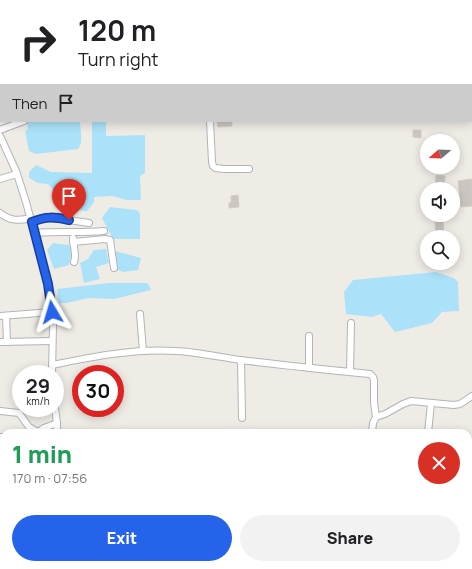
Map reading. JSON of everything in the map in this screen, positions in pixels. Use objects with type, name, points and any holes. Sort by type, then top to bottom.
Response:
[{"type":"street","points":[[0,130],[21,122]]},
{"type":"street","points":[[210,122],[212,162],[215,168],[249,169]]},
{"type":"street","points":[[0,136],[3,147],[17,174],[35,233],[48,284],[53,325],[52,365],[105,355],[142,351],[176,351],[241,360],[370,374],[374,380],[374,403],[376,417],[373,429]]},
{"type":"street","points":[[0,179],[17,174]]},
{"type":"street","points":[[0,213],[14,220],[20,221],[48,217],[89,223]]},
{"type":"street","points":[[35,233],[104,231]]},
{"type":"street","points":[[73,233],[76,258],[74,262]]},
{"type":"street","points":[[73,242],[105,239],[110,240],[114,268]]},
{"type":"street","points":[[8,342],[3,316],[52,312]]},
{"type":"street","points":[[140,314],[142,351]]},
{"type":"street","points":[[350,372],[351,323]]},
{"type":"street","points":[[309,336],[309,368]]},
{"type":"street","points":[[0,342],[52,341]]},
{"type":"street","points":[[241,360],[242,418]]},
{"type":"street","points":[[376,417],[411,401],[454,405],[460,404],[472,396]]},
{"type":"street","points":[[428,429],[431,403]]},
{"type":"street","points":[[0,411],[19,413],[29,427],[33,429]]},
{"type":"street","points":[[56,417],[57,429]]},
{"type":"street","points":[[42,429],[57,422]]},
{"type":"water","points":[[27,122],[80,122],[81,143],[78,149],[36,154],[29,151],[25,131],[28,130]]},
{"type":"water","points":[[92,122],[106,122],[106,136],[145,135],[145,173],[140,176],[141,200],[127,200],[112,196],[94,197],[94,202],[87,211],[82,211],[71,206],[48,184],[38,183],[29,178],[29,172],[36,165],[51,172],[92,173]]},
{"type":"water","points":[[110,207],[137,210],[140,214],[140,239],[113,239],[102,218]]},
{"type":"water","points":[[53,243],[69,245],[72,251],[69,265],[54,269],[47,250]]},
{"type":"water","points":[[106,249],[109,263],[96,267],[100,279],[84,283],[80,263],[88,259],[94,250]]},
{"type":"water","points":[[115,251],[141,258],[138,270],[123,272],[114,268],[112,253]]},
{"type":"water","points":[[436,272],[454,278],[458,282],[459,311],[442,312],[432,323],[395,332],[381,314],[372,317],[346,314],[344,292],[353,280]]},
{"type":"water","points":[[109,283],[147,283],[151,290],[114,299],[89,298],[59,303],[57,289]]},
{"type":"building","points":[[217,122],[232,122],[232,126],[218,127]]},
{"type":"building","points":[[413,130],[421,130],[420,138],[413,137]]},
{"type":"building","points":[[436,175],[445,176],[445,182],[436,182]]},
{"type":"building","points":[[472,179],[472,206],[461,207],[460,182],[458,181]]},
{"type":"building","points":[[238,195],[239,207],[229,208],[231,196]]},
{"type":"building","points":[[435,222],[443,222],[444,230],[436,230]]},
{"type":"route","points":[[52,312],[48,284],[32,222],[48,217],[69,220]]}]
